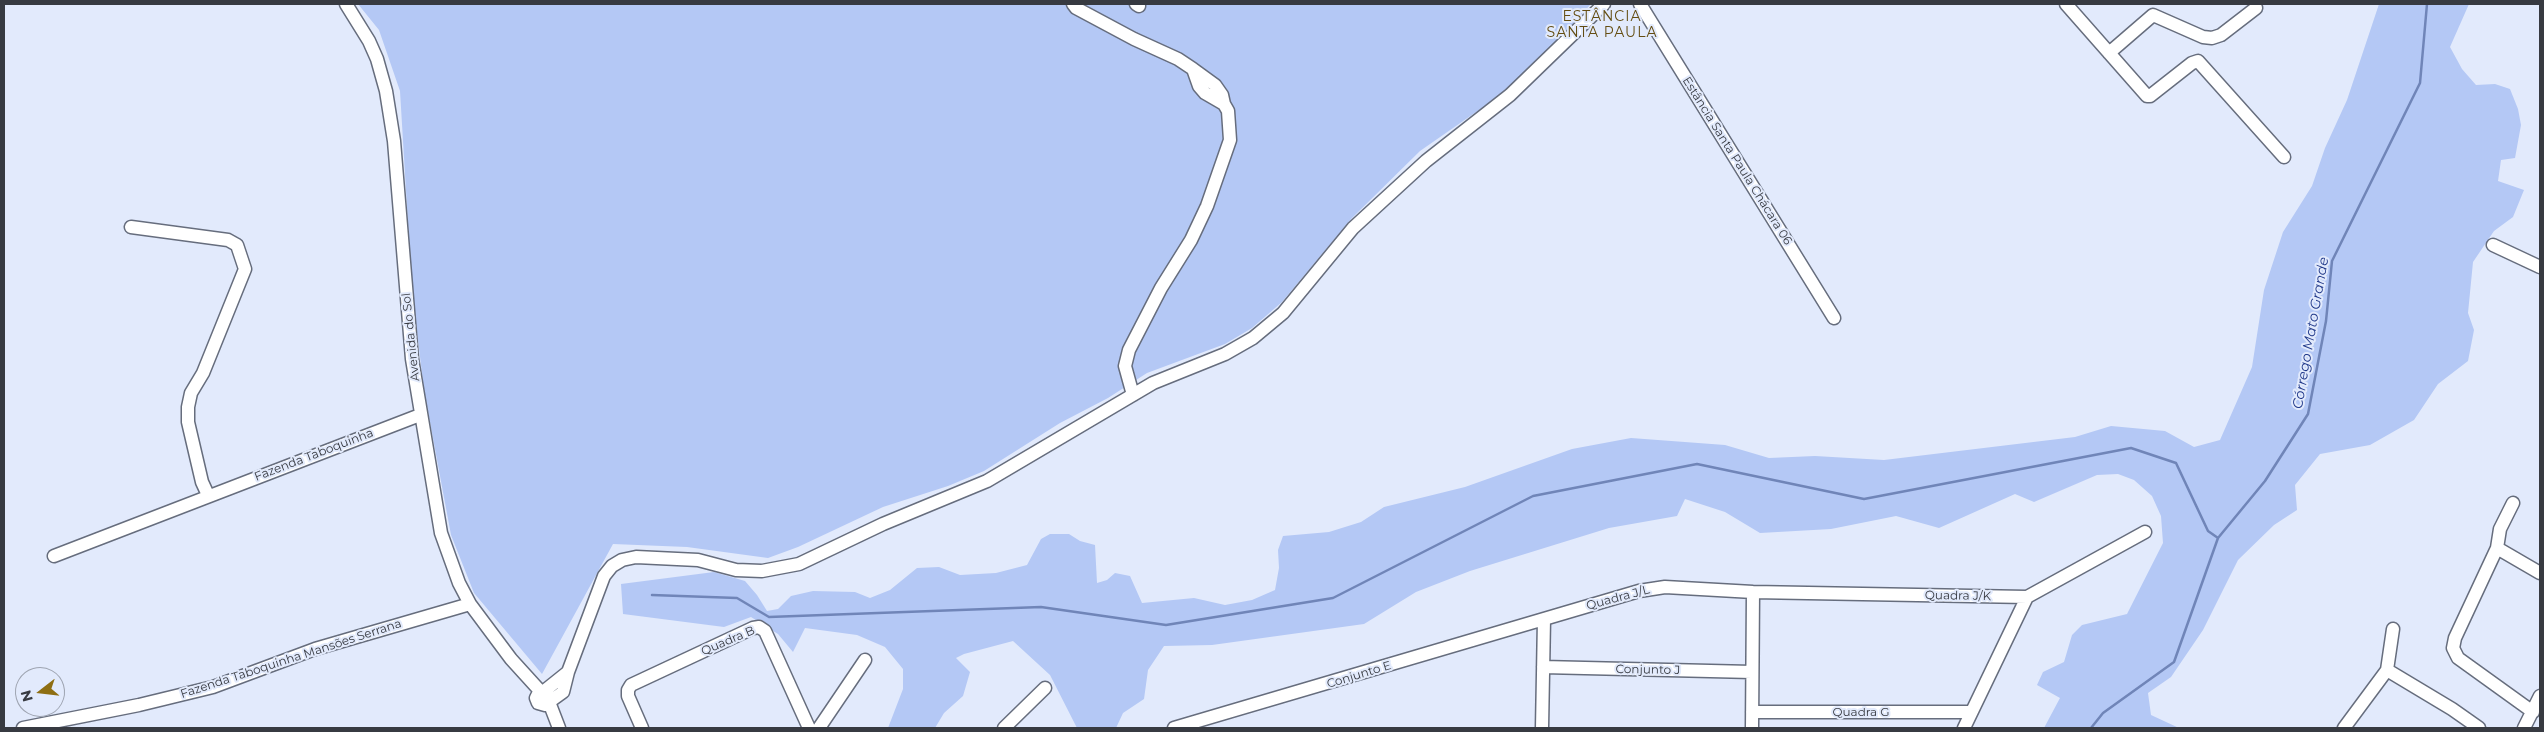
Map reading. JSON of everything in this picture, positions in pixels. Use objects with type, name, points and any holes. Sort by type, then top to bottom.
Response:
[{"type":"street","name":"Avenida do Sol","points":[[346,4],[369,41],[377,59],[386,91],[394,141],[406,300],[420,415],[441,533],[459,583],[470,604],[543,699],[558,726]]},
{"type":"street","points":[[1073,4],[1076,8],[1178,58],[1193,69],[1199,86],[1205,93],[1224,104],[1228,111],[1230,140],[1207,206],[1191,240],[1161,288],[1128,350],[1125,366],[1133,395]]},
{"type":"street","points":[[543,699],[563,692],[568,672],[604,576],[612,566],[622,560],[636,557],[698,560],[736,570],[762,571],[799,564],[884,524],[987,481],[1133,395],[1190,367],[1225,354],[1253,338],[1283,312],[1353,228],[1426,161],[1510,95],[1604,4]]},
{"type":"street","name":"Estância Santa Paula Chácara 06","points":[[1640,4],[1834,318]]},
{"type":"street","points":[[2066,4],[2148,97],[2192,63],[2198,61],[2284,157]]},
{"type":"street","points":[[2109,53],[2155,9],[2203,37],[2212,38],[2221,35],[2256,8]]},
{"type":"street","points":[[131,227],[228,240],[237,245],[245,269],[203,373],[191,393],[188,407],[188,422],[202,482],[208,495]]},
{"type":"street","points":[[2493,245],[2540,267]]},
{"type":"street","name":"Fazenda Taboquinha","points":[[54,556],[208,495],[420,415]]},
{"type":"street","points":[[2513,502],[2500,529],[2497,548],[2455,638],[2454,652],[2458,658],[2532,712]]},
{"type":"street","name":"Quadra J/K","points":[[1753,592],[2027,597],[2145,532]]},
{"type":"street","points":[[2497,548],[2540,573]]},
{"type":"street","name":"Quadra J/L","points":[[1544,619],[1639,591],[1665,587],[1753,592]]},
{"type":"street","points":[[1752,728],[1753,592]]},
{"type":"street","points":[[1964,728],[2027,597]]},
{"type":"street","name":"Fazenda Taboquinha Mansões Serrana","points":[[23,728],[122,709],[213,687],[315,649],[470,604]]},
{"type":"street","points":[[1542,728],[1544,619]]},
{"type":"street","name":"Conjunto E","points":[[1174,728],[1544,619]]},
{"type":"street","name":"Quadra B","points":[[642,728],[628,696],[628,690],[632,685],[752,628],[759,627],[765,631],[809,728]]},
{"type":"street","points":[[2344,728],[2387,670],[2393,629]]},
{"type":"street","points":[[819,728],[865,660]]},
{"type":"street","name":"Conjunto J","points":[[1544,668],[1752,672]]},
{"type":"street","points":[[2387,670],[2479,728]]},
{"type":"street","points":[[1004,728],[1045,688]]},
{"type":"street","points":[[2524,728],[2540,696]]},
{"type":"street","name":"Quadra G","points":[[1752,712],[1971,712]]},
{"type":"shaded area","points":[[358,4],[1591,4],[1542,58],[1512,87],[1420,151],[1352,218],[1282,302],[1252,328],[1225,344],[1147,373],[1108,398],[1060,423],[984,471],[948,486],[883,507],[798,547],[768,558],[687,547],[613,544],[542,674],[474,593],[451,535],[424,390],[412,290],[400,91],[379,30]]},
{"type":"shaded area","points":[[2379,4],[2469,4],[2450,47],[2462,69],[2476,85],[2495,84],[2510,89],[2518,109],[2521,125],[2515,158],[2501,160],[2498,181],[2524,190],[2513,217],[2494,231],[2473,262],[2468,313],[2474,330],[2468,361],[2438,384],[2414,420],[2370,445],[2320,454],[2295,485],[2297,510],[2274,525],[2238,560],[2203,630],[2171,677],[2148,693],[2151,715],[2179,728],[2044,728],[2060,698],[2037,685],[2043,672],[2064,662],[2072,635],[2082,625],[2127,614],[2163,543],[2161,516],[2152,496],[2134,480],[2118,474],[2097,475],[2034,502],[2015,494],[1939,528],[1896,516],[1831,529],[1760,533],[1725,512],[1685,499],[1677,516],[1609,528],[1470,571],[1416,592],[1364,624],[1212,645],[1164,646],[1148,670],[1144,699],[1123,713],[1116,728],[1077,728],[1050,675],[1013,641],[964,654],[956,658],[970,672],[963,696],[944,713],[935,728],[888,728],[903,689],[903,669],[885,647],[857,635],[805,628],[793,652],[778,634],[751,617],[724,627],[623,614],[621,584],[714,572],[745,581],[767,611],[778,609],[791,596],[813,591],[855,592],[870,598],[890,590],[917,568],[939,567],[960,575],[996,573],[1027,565],[1041,539],[1050,534],[1069,534],[1080,541],[1095,545],[1097,583],[1107,580],[1115,573],[1130,576],[1142,603],[1194,598],[1225,605],[1252,600],[1275,590],[1279,568],[1278,550],[1283,536],[1329,532],[1361,522],[1384,507],[1465,487],[1572,449],[1631,438],[1725,445],[1769,458],[1815,456],[1884,460],[2075,437],[2111,426],[2165,431],[2194,447],[2220,440],[2252,367],[2264,290],[2283,232],[2312,186],[2325,148],[2347,100]]},
{"type":"waterway","name":"Córrego Mato Grande","points":[[2091,728],[2103,713],[2174,662],[2218,538],[2265,481],[2308,414],[2326,321],[2332,261],[2420,83],[2427,4]]},
{"type":"waterway","points":[[652,595],[737,598],[769,617],[1041,607],[1166,625],[1333,598],[1533,496],[1697,464],[1864,499],[2131,448],[2176,463],[2208,531],[2218,538]]},
{"type":"district","name":"ESTÂNCIA SANTA PAULA","points":[[1602,25]]}]
